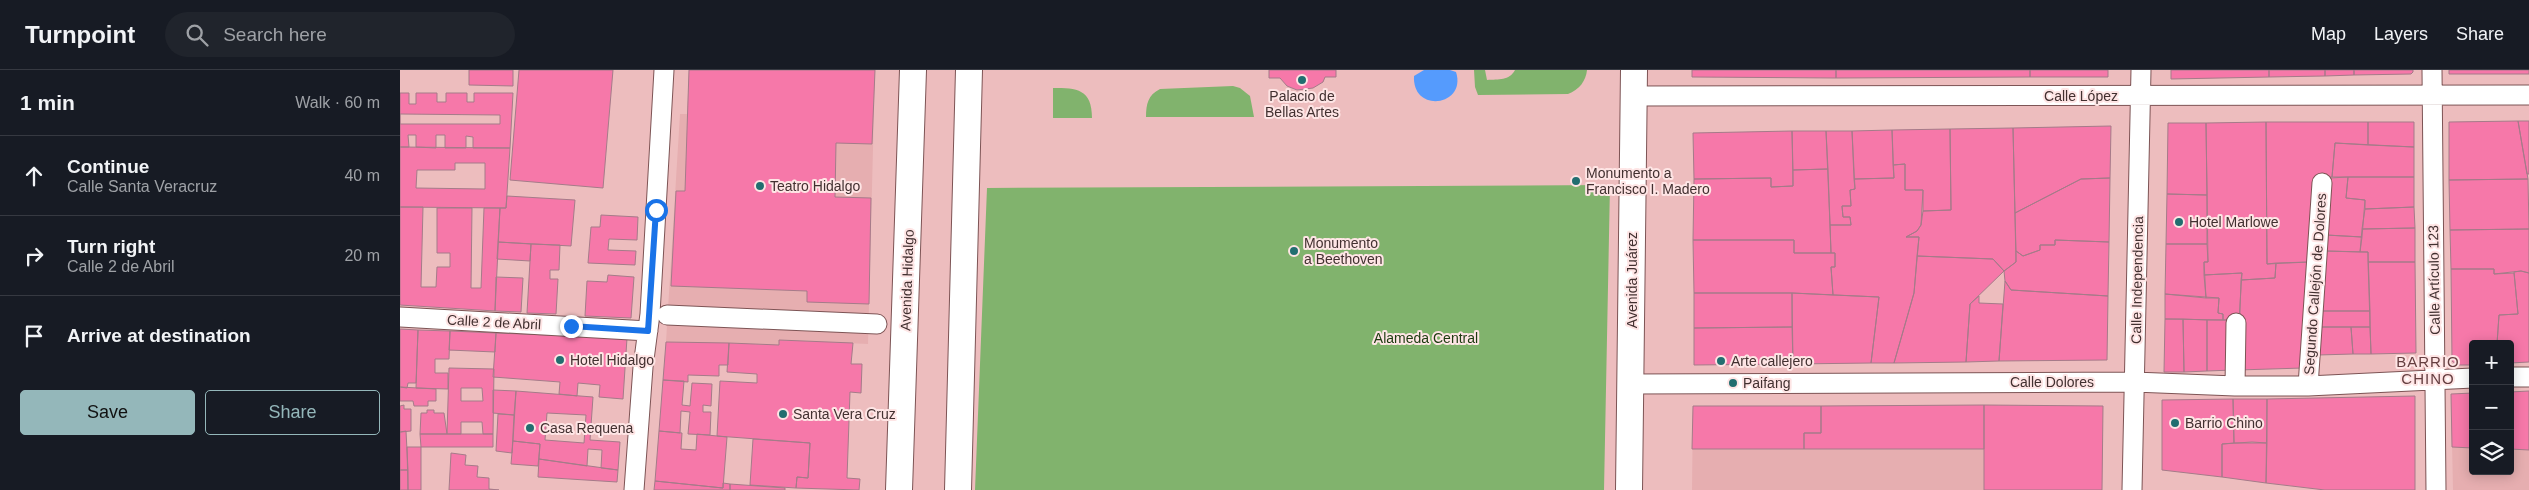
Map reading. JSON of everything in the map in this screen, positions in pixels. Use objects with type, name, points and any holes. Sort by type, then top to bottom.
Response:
[{"type":"main road","name":"Avenida Hidalgo","points":[[899,490],[913,70]]},
{"type":"main road","points":[[958,490],[969,70]]},
{"type":"main road","name":"Avenida Juárez","points":[[1629,490],[1632,384],[1634,70]]},
{"type":"street","points":[[634,490],[643,367],[648,331],[664,70]]},
{"type":"street","name":"Calle Independencia","points":[[2132,490],[2141,70]]},
{"type":"street","name":"Calle Artículo 123","points":[[2432,70],[2436,490]]},
{"type":"street","name":"Calle López","points":[[1633,96],[2529,95]]},
{"type":"street","name":"Segundo Callejón de Dolores","points":[[2308,386],[2322,183]]},
{"type":"street","points":[[667,315],[877,324]]},
{"type":"street","name":"Calle 2 de Abril","points":[[400,317],[648,331]]},
{"type":"street","points":[[2235,386],[2236,323]]},
{"type":"street","points":[[2514,377],[2529,377]]},
{"type":"street","name":"Calle Dolores","points":[[1632,384],[2134,382],[2235,386],[2308,386],[2469,378]]},
{"type":"shaded area","name":"Teatro Hidalgo","points":[[689,70],[875,70],[868,344],[780,340],[779,345],[666,342],[680,114],[687,114]]},
{"type":"shaded area","points":[[2529,391],[2529,490],[2453,490],[2451,394],[2469,393],[2469,475],[2514,475],[2514,392]]},
{"type":"shaded area","points":[[1693,406],[2103,406],[2102,490],[1692,490]]},
{"type":"green space","points":[[1474,70],[1485,70],[1487,80],[1507,78],[1515,70],[1587,70],[1581,85],[1568,94],[1478,95],[1475,87]]},
{"type":"green space","points":[[1233,86],[1240,88],[1250,96],[1254,117],[1146,117],[1148,100],[1160,89]]},
{"type":"green space","points":[[1053,88],[1082,92],[1089,101],[1092,118],[1053,118]]},
{"type":"green space","name":"Alameda Central","points":[[1610,185],[1604,490],[975,490],[987,188]]},
{"type":"water","points":[[1424,70],[1450,70],[1456,72],[1457,83],[1454,92],[1447,98],[1438,101],[1429,100],[1421,96],[1416,88],[1414,76]]},
{"type":"building","points":[[469,70],[513,70],[513,86],[469,85]]},
{"type":"building","points":[[519,70],[613,70],[603,188],[510,180]]},
{"type":"building","name":"Teatro Hidalgo","points":[[689,70],[875,70],[872,144],[836,143],[835,197],[871,198],[869,304],[807,302],[807,291],[671,286],[676,191],[685,191]]},
{"type":"building","name":"Palacio de Bellas Artes","points":[[1269,70],[1336,70],[1336,77],[1325,77],[1323,82],[1313,88],[1297,90],[1287,86],[1280,78],[1269,78]]},
{"type":"building","points":[[1692,70],[1836,70],[1836,78],[1692,77]]},
{"type":"building","points":[[1836,70],[2030,70],[2030,77],[1836,78]]},
{"type":"building","points":[[2030,70],[2108,70],[2108,77],[2030,77]]},
{"type":"building","points":[[2171,70],[2269,70],[2269,77],[2171,79]]},
{"type":"building","points":[[2269,70],[2325,70],[2325,76],[2269,77]]},
{"type":"building","points":[[2325,70],[2354,70],[2354,75],[2325,76]]},
{"type":"building","points":[[2354,70],[2413,70],[2413,72],[2411,74],[2354,75]]},
{"type":"building","points":[[2449,70],[2529,70],[2529,74],[2449,74]]},
{"type":"building","points":[[400,93],[409,93],[409,104],[416,104],[416,93],[437,93],[437,102],[446,102],[446,93],[467,93],[467,102],[474,102],[474,93],[513,93],[510,148],[473,148],[473,137],[466,136],[466,148],[445,148],[445,135],[436,135],[436,148],[416,147],[416,135],[408,135],[409,147],[400,147],[400,124],[500,124],[500,115],[400,114]]},
{"type":"building","points":[[2518,121],[2529,121],[2529,174],[2527,174]]},
{"type":"building","points":[[2518,121],[2528,179],[2449,180],[2449,122]]},
{"type":"building","points":[[2266,122],[2267,264],[2276,263],[2275,278],[2241,280],[2242,273],[2204,275],[2204,262],[2208,262],[2206,123]]},
{"type":"building","points":[[2266,122],[2368,122],[2368,145],[2335,143],[2332,177],[2315,178],[2309,262],[2267,264]]},
{"type":"building","points":[[2368,122],[2414,122],[2414,147],[2368,145]]},
{"type":"building","points":[[2168,123],[2206,123],[2207,195],[2167,194]]},
{"type":"building","points":[[2111,126],[2110,178],[2081,179],[2015,213],[2013,128]]},
{"type":"building","points":[[2013,128],[2016,262],[2004,271],[1993,259],[1917,256],[1919,237],[1906,237],[1917,231],[1921,225],[1923,211],[1951,210],[1950,129]]},
{"type":"building","points":[[1950,129],[1951,210],[1923,211],[1923,190],[1905,190],[1905,164],[1893,165],[1892,130]]},
{"type":"building","points":[[1892,130],[1894,178],[1854,179],[1852,131]]},
{"type":"building","points":[[1792,131],[1793,186],[1771,187],[1771,178],[1694,179],[1693,133]]},
{"type":"building","points":[[1792,131],[1826,131],[1828,169],[1793,170]]},
{"type":"building","points":[[1826,131],[1852,131],[1855,189],[1850,190],[1851,206],[1842,206],[1843,217],[1850,217],[1851,225],[1830,225]]},
{"type":"building","points":[[2335,143],[2414,147],[2414,177],[2332,177]]},
{"type":"building","points":[[400,147],[510,148],[506,208],[400,207]],"holes":[[[455,163],[485,163],[485,189],[416,188],[417,170],[455,170]]]},
{"type":"building","points":[[1905,164],[1905,190],[1923,190],[1921,225],[1917,231],[1906,237],[1919,237],[1914,293],[1894,363],[1871,363],[1879,297],[1833,295],[1831,267],[1835,267],[1835,253],[1831,253],[1830,225],[1851,225],[1850,217],[1843,217],[1842,206],[1851,206],[1850,190],[1855,189],[1854,179],[1894,178],[1893,165]]},
{"type":"building","points":[[1828,169],[1831,253],[1794,253],[1794,240],[1693,240],[1694,179],[1771,178],[1771,187],[1793,186],[1793,170]]},
{"type":"building","points":[[2348,177],[2414,177],[2414,207],[2365,209],[2365,200],[2346,198]]},
{"type":"building","points":[[2348,177],[2346,198],[2365,200],[2362,237],[2326,235],[2330,178]]},
{"type":"building","points":[[2110,178],[2109,242],[2055,240],[2055,245],[2040,245],[2040,250],[2023,256],[2016,251],[2015,213],[2081,179]]},
{"type":"building","points":[[2528,179],[2529,229],[2450,230],[2449,180]]},
{"type":"building","points":[[2167,194],[2207,195],[2207,244],[2166,244]]},
{"type":"building","points":[[507,196],[575,200],[571,246],[498,242],[500,208],[506,208]]},
{"type":"building","points":[[400,207],[423,207],[421,287],[436,287],[437,267],[450,267],[450,253],[437,253],[437,208],[472,208],[471,288],[481,288],[484,208],[500,208],[495,311],[400,305]]},
{"type":"building","points":[[2414,207],[2415,228],[2362,229],[2365,209]]},
{"type":"building","points":[[601,215],[638,217],[637,240],[609,239],[608,250],[636,251],[635,265],[588,263],[591,227],[600,227]]},
{"type":"building","points":[[2415,228],[2415,262],[2368,262],[2368,252],[2360,252],[2362,229]]},
{"type":"building","points":[[2529,229],[2529,273],[2521,271],[2494,274],[2494,269],[2451,269],[2450,230]]},
{"type":"building","points":[[2326,235],[2362,237],[2360,252],[2325,251]]},
{"type":"building","points":[[1693,240],[1794,240],[1794,253],[1835,253],[1835,267],[1831,267],[1833,295],[1694,293]]},
{"type":"building","points":[[2055,240],[2109,242],[2108,296],[2011,290],[2005,281],[2004,271],[2016,262],[2016,251],[2023,256],[2040,250],[2040,245],[2055,245]]},
{"type":"building","points":[[498,242],[531,244],[530,261],[497,259]]},
{"type":"building","points":[[531,244],[560,245],[559,270],[550,270],[550,279],[558,279],[556,314],[527,313]]},
{"type":"building","points":[[2166,244],[2207,244],[2208,262],[2204,262],[2206,298],[2165,294]]},
{"type":"building","points":[[2325,251],[2368,252],[2370,311],[2321,311]]},
{"type":"building","points":[[1917,256],[1993,259],[2004,271],[1970,304],[1966,362],[1894,363],[1914,293]]},
{"type":"building","points":[[2309,262],[2303,368],[2238,370],[2241,280],[2275,278],[2276,263]]},
{"type":"building","points":[[2368,262],[2415,262],[2416,353],[2371,354]]},
{"type":"building","points":[[2451,269],[2494,269],[2494,274],[2514,273],[2518,314],[2499,315],[2497,340],[2469,340],[2469,365],[2457,365],[2452,361]]},
{"type":"building","points":[[2514,272],[2529,273],[2529,362],[2514,363],[2514,340],[2497,340],[2499,315],[2518,314]]},
{"type":"building","points":[[2242,273],[2239,320],[2223,320],[2223,314],[2218,313],[2219,298],[2206,298],[2204,275]]},
{"type":"building","points":[[608,275],[634,277],[631,318],[585,316],[587,281],[607,282]]},
{"type":"building","points":[[496,277],[523,278],[521,312],[495,311]]},
{"type":"building","points":[[2005,281],[2011,290],[2108,296],[2107,360],[1999,361]]},
{"type":"building","points":[[1694,293],[1792,293],[1792,327],[1694,328]]},
{"type":"building","points":[[1792,293],[1879,297],[1871,363],[1793,364]]},
{"type":"building","points":[[2165,294],[2219,298],[2218,313],[2223,314],[2223,320],[2165,319]]},
{"type":"building","points":[[1979,296],[1979,303],[2003,304],[1999,361],[1966,362],[1970,304]]},
{"type":"building","points":[[2321,311],[2370,311],[2370,327],[2320,327]]},
{"type":"building","points":[[2165,319],[2183,319],[2184,372],[2164,372]]},
{"type":"building","points":[[2183,319],[2207,320],[2207,371],[2184,372]]},
{"type":"building","points":[[2207,320],[2233,320],[2233,370],[2207,371]]},
{"type":"building","points":[[1792,327],[1793,364],[1694,365],[1694,328]]},
{"type":"building","points":[[2320,327],[2351,327],[2353,354],[2318,355]]},
{"type":"building","points":[[2351,327],[2370,327],[2371,354],[2353,354]]},
{"type":"building","points":[[400,329],[418,330],[416,383],[408,383],[407,388],[400,387]]},
{"type":"building","points":[[418,330],[450,331],[449,359],[435,359],[435,373],[448,373],[448,389],[416,388]]},
{"type":"building","points":[[450,331],[496,333],[495,352],[449,350]]},
{"type":"building","name":"Hotel Hidalgo","points":[[496,333],[627,338],[623,399],[599,397],[600,385],[578,383],[577,396],[559,394],[560,382],[493,377]]},
{"type":"building","name":"Santa Vera Cruz","points":[[779,340],[853,343],[851,364],[862,364],[861,393],[850,392],[847,478],[860,479],[859,490],[796,488],[797,477],[808,478],[810,443],[717,436],[720,381],[757,383],[757,374],[727,372],[729,343],[779,345]]},
{"type":"building","points":[[666,342],[729,343],[728,365],[719,365],[719,376],[688,375],[688,382],[663,380]]},
{"type":"building","points":[[449,368],[494,369],[493,434],[483,434],[482,422],[461,422],[461,434],[447,434]],"holes":[[[461,388],[482,388],[483,401],[461,401]]]},
{"type":"building","points":[[663,380],[684,381],[682,405],[690,406],[692,383],[712,384],[711,406],[703,405],[703,412],[711,412],[710,435],[688,434],[690,412],[681,411],[680,433],[659,431]]},
{"type":"building","points":[[400,387],[436,389],[436,401],[428,401],[428,406],[414,406],[413,401],[400,401]]},
{"type":"building","points":[[493,390],[516,391],[514,415],[493,413]]},
{"type":"building","name":"Casa Requena","points":[[516,391],[593,397],[590,440],[620,442],[618,470],[601,468],[602,450],[588,449],[587,466],[539,459],[540,444],[513,441]],"holes":[[[547,413],[586,415],[584,443],[545,440]]]},
{"type":"building","points":[[2529,391],[2529,450],[2514,449],[2514,392]]},
{"type":"building","points":[[2469,393],[2469,448],[2452,447],[2451,394]]},
{"type":"building","points":[[2415,396],[2415,490],[2325,490],[2266,483],[2267,399]]},
{"type":"building","points":[[2233,399],[2234,443],[2222,444],[2222,477],[2162,470],[2162,400]]},
{"type":"building","points":[[2233,399],[2267,399],[2267,443],[2234,443]]},
{"type":"building","points":[[404,405],[404,409],[411,409],[411,431],[400,432],[400,406]]},
{"type":"building","points":[[1984,405],[2103,406],[2102,490],[1984,490]]},
{"type":"building","points":[[1984,405],[1984,449],[1804,449],[1804,433],[1821,433],[1821,406]]},
{"type":"building","points":[[1693,406],[1821,406],[1821,433],[1804,433],[1804,449],[1692,449]]},
{"type":"building","points":[[427,410],[434,410],[434,413],[444,413],[447,434],[420,434],[421,413],[427,413]]},
{"type":"building","points":[[498,414],[514,415],[512,453],[496,451]]},
{"type":"building","points":[[406,431],[408,470],[400,470],[400,432]]},
{"type":"building","points":[[659,431],[682,433],[681,449],[696,450],[697,434],[727,437],[723,488],[655,481]]},
{"type":"building","points":[[420,434],[493,434],[493,447],[421,447]]},
{"type":"building","points":[[753,439],[810,443],[808,478],[797,477],[796,488],[750,485]]},
{"type":"building","points":[[513,441],[540,444],[538,466],[511,464]]},
{"type":"building","points":[[2267,443],[2266,483],[2222,477],[2222,444]]},
{"type":"building","points":[[407,447],[421,447],[421,490],[408,490]]},
{"type":"building","points":[[451,453],[466,455],[465,465],[478,466],[477,477],[489,478],[489,489],[499,490],[449,490]]},
{"type":"building","points":[[539,459],[618,470],[617,482],[538,477]]},
{"type":"building","points":[[400,470],[408,470],[408,490],[400,490]]},
{"type":"building","points":[[655,481],[723,488],[723,483],[730,484],[730,490],[654,490]]},
{"type":"building","points":[[730,484],[785,488],[785,490],[730,490]]},
{"type":"place","name":"Palacio de Bellas Artes","points":[[1302,80]]},
{"type":"place","name":"Monumento a Francisco I. Madero","points":[[1576,181]]},
{"type":"place","name":"Teatro Hidalgo","points":[[760,186]]},
{"type":"place","name":"Hotel Marlowe","points":[[2179,222]]},
{"type":"place","name":"Monumento a Beethoven","points":[[1294,251]]},
{"type":"place","name":"Hotel Hidalgo","points":[[560,360]]},
{"type":"place","name":"Arte callejero","points":[[1721,361]]},
{"type":"place","name":"Paifang","points":[[1733,383]]},
{"type":"place","name":"Santa Vera Cruz","points":[[783,414]]},
{"type":"place","name":"Barrio Chino","points":[[2175,423]]},
{"type":"place","name":"Casa Requena","points":[[530,428]]},
{"type":"district","name":"BARRIO CHINO","points":[[2428,370]]},
{"type":"route","points":[[571,326],[648,331],[656,210]]}]
